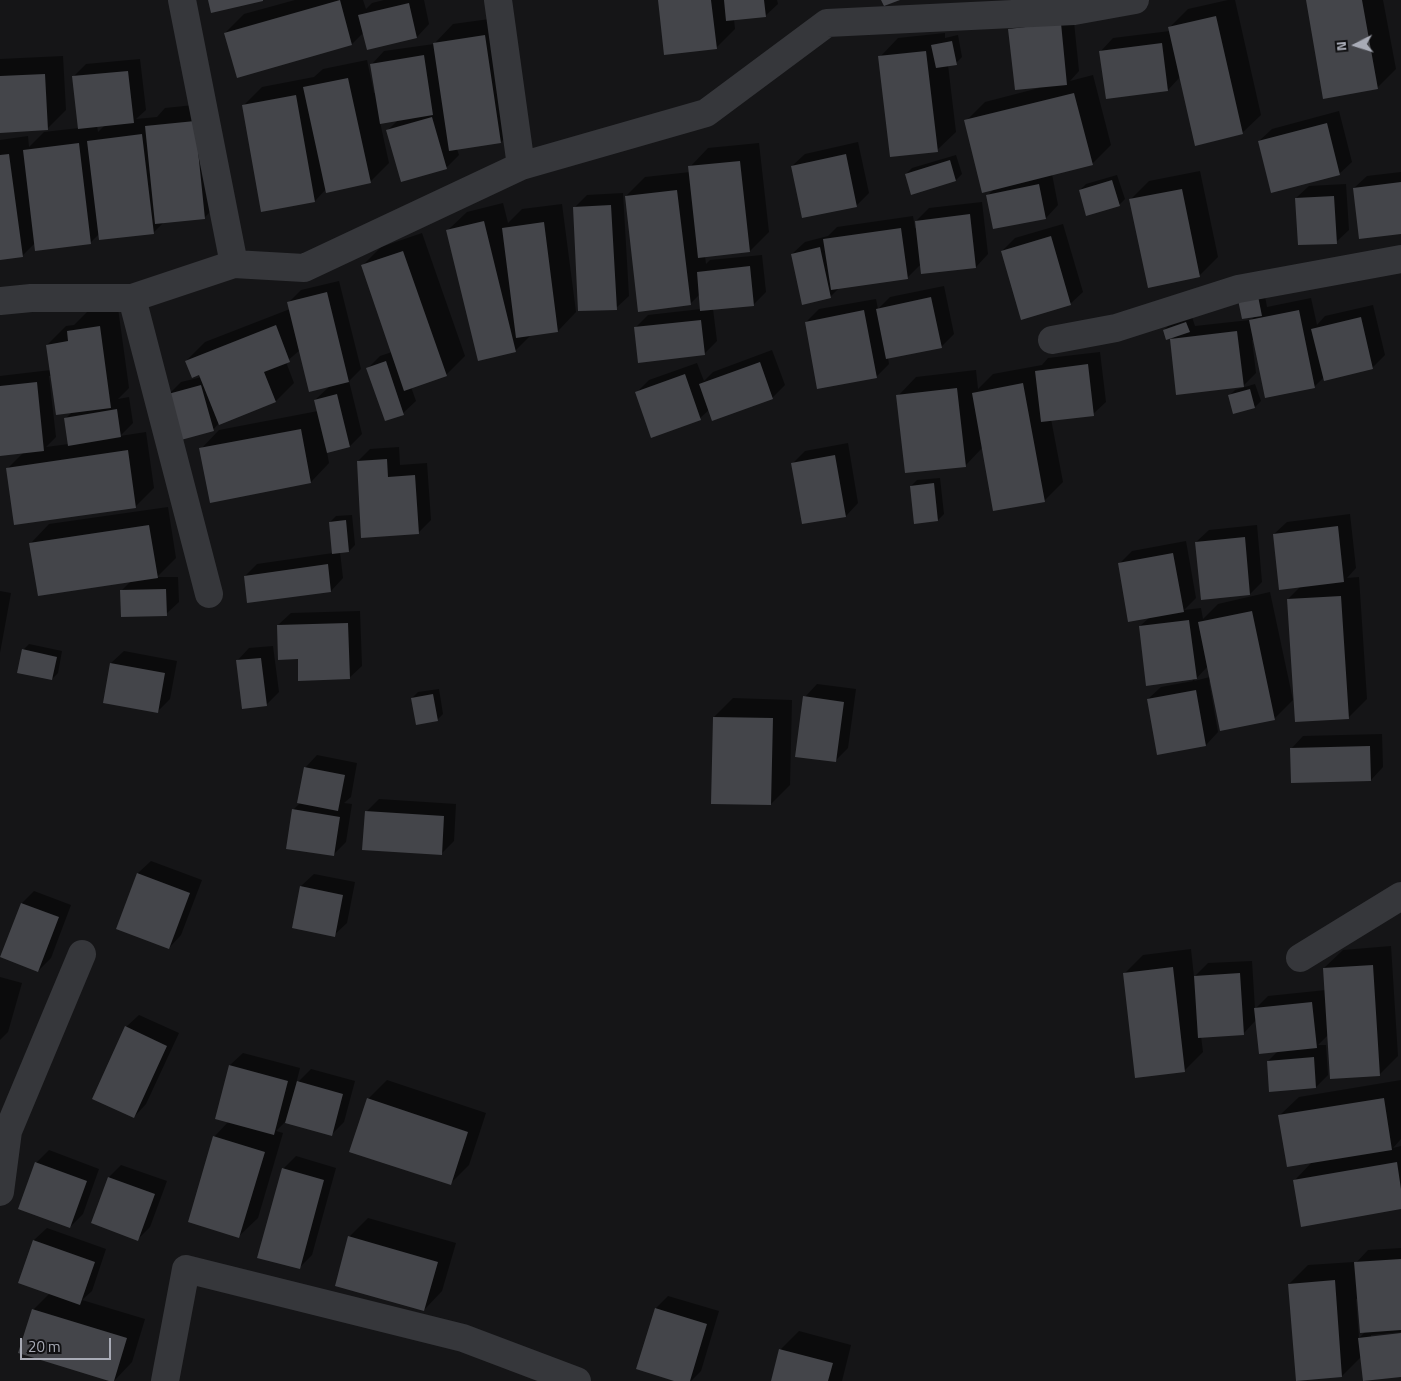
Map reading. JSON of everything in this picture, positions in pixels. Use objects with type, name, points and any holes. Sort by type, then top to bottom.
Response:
[{"type":"street","points":[[182,0],[234,264]]},
{"type":"street","points":[[498,0],[521,166]]},
{"type":"street","points":[[0,301],[31,298],[132,298],[234,264],[304,268],[521,166],[706,113],[824,12],[1074,11],[1130,1]]},
{"type":"street","points":[[1052,340],[1116,328],[1238,289],[1401,259]]},
{"type":"street","points":[[132,298],[209,594]]},
{"type":"street","points":[[1300,958],[1401,896]]},
{"type":"street","points":[[0,1192],[8,1131],[82,954]]},
{"type":"street","points":[[165,1381],[186,1269],[463,1338],[577,1381]]},
{"type":"building","points":[[208,0],[263,0],[263,1],[211,13]]},
{"type":"building","points":[[340,0],[352,45],[237,78],[224,33]]},
{"type":"building","points":[[658,0],[711,0],[717,49],[664,55]]},
{"type":"building","points":[[724,0],[764,0],[766,17],[726,21]]},
{"type":"building","points":[[881,0],[900,0],[884,6]]},
{"type":"building","points":[[1306,0],[1362,0],[1378,89],[1323,99]]},
{"type":"building","points":[[409,3],[417,38],[367,50],[358,15]]},
{"type":"building","points":[[1216,16],[1243,134],[1195,146],[1168,27]]},
{"type":"building","points":[[1061,23],[1067,85],[1015,90],[1008,29]]},
{"type":"building","points":[[485,35],[501,143],[449,151],[433,43]]},
{"type":"building","points":[[952,41],[957,65],[936,68],[931,45]]},
{"type":"building","points":[[1162,43],[1168,91],[1106,99],[1099,51]]},
{"type":"building","points":[[926,51],[938,152],[890,157],[878,56]]},
{"type":"building","points":[[424,55],[433,115],[380,124],[370,64]]},
{"type":"building","points":[[128,71],[134,123],[78,129],[72,76]]},
{"type":"building","points":[[45,74],[48,130],[0,133],[0,76]]},
{"type":"building","points":[[348,78],[371,183],[326,193],[303,87]]},
{"type":"building","points":[[1074,93],[1093,165],[982,193],[964,120]]},
{"type":"building","points":[[296,95],[315,202],[261,212],[242,105]]},
{"type":"building","points":[[432,117],[447,169],[401,182],[386,130]]},
{"type":"building","points":[[195,121],[205,219],[155,224],[145,126]]},
{"type":"building","points":[[1327,123],[1340,175],[1271,193],[1258,141]]},
{"type":"building","points":[[142,134],[154,234],[99,240],[87,141]]},
{"type":"building","points":[[79,143],[91,244],[35,251],[23,150]]},
{"type":"building","points":[[9,154],[23,257],[0,260],[0,155]]},
{"type":"building","points":[[846,154],[857,207],[802,218],[791,166]]},
{"type":"building","points":[[950,160],[956,181],[911,195],[905,174]]},
{"type":"building","points":[[740,161],[750,252],[698,258],[688,166]]},
{"type":"building","points":[[1112,180],[1120,206],[1086,216],[1079,190]]},
{"type":"building","points":[[1401,182],[1401,234],[1359,239],[1353,188]]},
{"type":"building","points":[[1039,184],[1046,219],[993,229],[986,195]]},
{"type":"building","points":[[1182,189],[1200,277],[1148,288],[1129,199]]},
{"type":"building","points":[[677,190],[691,305],[638,312],[625,196]]},
{"type":"building","points":[[1334,196],[1337,244],[1298,245],[1295,198]]},
{"type":"building","points":[[611,205],[617,310],[578,311],[573,207]]},
{"type":"building","points":[[970,214],[976,268],[921,274],[915,221]]},
{"type":"building","points":[[484,221],[516,352],[478,361],[446,230]]},
{"type":"building","points":[[544,222],[558,332],[516,338],[502,228]]},
{"type":"building","points":[[901,228],[908,279],[831,290],[823,239]]},
{"type":"building","points":[[1051,236],[1071,305],[1021,320],[1001,251]]},
{"type":"building","points":[[820,247],[831,298],[802,305],[791,254]]},
{"type":"building","points":[[403,251],[447,376],[404,391],[361,265]]},
{"type":"building","points":[[750,266],[754,306],[700,311],[697,272]]},
{"type":"building","points":[[327,292],[349,382],[309,392],[287,302]]},
{"type":"building","points":[[1258,296],[1262,316],[1242,319],[1238,300]]},
{"type":"building","points":[[931,297],[942,348],[886,359],[876,309]]},
{"type":"building","points":[[864,310],[877,378],[817,389],[805,322]]},
{"type":"building","points":[[1299,310],[1315,388],[1265,398],[1249,320]]},
{"type":"building","points":[[1361,317],[1373,369],[1324,381],[1311,329]]},
{"type":"building","points":[[701,320],[705,355],[638,363],[634,327]]},
{"type":"building","points":[[1186,322],[1190,332],[1166,340],[1163,330]]},
{"type":"building","points":[[276,325],[290,362],[264,372],[276,402],[219,425],[199,375],[192,378],[185,361]]},
{"type":"building","points":[[100,326],[111,408],[56,415],[46,345],[68,341],[67,331]]},
{"type":"building","points":[[1237,331],[1244,387],[1176,395],[1170,339]]},
{"type":"building","points":[[386,361],[404,415],[385,421],[366,368]]},
{"type":"building","points":[[760,362],[773,399],[712,421],[699,384]]},
{"type":"building","points":[[1088,364],[1094,416],[1041,422],[1035,371]]},
{"type":"building","points":[[685,374],[701,420],[651,438],[635,392]]},
{"type":"building","points":[[37,382],[44,451],[0,456],[0,386]]},
{"type":"building","points":[[1023,383],[1045,502],[993,511],[972,393]]},
{"type":"building","points":[[201,385],[214,431],[181,440],[168,394]]},
{"type":"building","points":[[957,388],[966,467],[905,473],[896,395]]},
{"type":"building","points":[[1250,389],[1255,408],[1233,414],[1228,395]]},
{"type":"building","points":[[337,394],[350,447],[327,453],[314,400]]},
{"type":"building","points":[[117,409],[121,437],[68,446],[64,418]]},
{"type":"building","points":[[301,429],[311,483],[210,503],[199,448]]},
{"type":"building","points":[[128,450],[136,508],[14,525],[6,468]]},
{"type":"building","points":[[835,455],[846,517],[802,524],[791,463]]},
{"type":"building","points":[[387,459],[388,477],[415,475],[419,534],[361,538],[357,461]]},
{"type":"building","points":[[934,483],[938,521],[914,524],[910,486]]},
{"type":"building","points":[[346,520],[349,552],[332,554],[329,522]]},
{"type":"building","points":[[149,525],[158,578],[38,596],[29,543]]},
{"type":"building","points":[[1338,526],[1344,582],[1279,590],[1273,534]]},
{"type":"building","points":[[1245,537],[1250,595],[1201,600],[1195,542]]},
{"type":"building","points":[[1173,553],[1184,612],[1128,622],[1118,563]]},
{"type":"building","points":[[328,564],[331,592],[247,603],[244,576]]},
{"type":"building","points":[[166,589],[167,616],[121,617],[120,590]]},
{"type":"building","points":[[1341,596],[1349,719],[1295,722],[1287,599]]},
{"type":"building","points":[[1252,611],[1275,720],[1220,731],[1198,622]]},
{"type":"building","points":[[1189,620],[1197,679],[1146,686],[1139,626]]},
{"type":"building","points":[[348,623],[350,679],[298,681],[298,659],[278,660],[277,625]]},
{"type":"building","points":[[22,649],[57,657],[52,680],[17,673]]},
{"type":"building","points":[[261,658],[267,706],[242,709],[236,660]]},
{"type":"building","points":[[110,663],[165,673],[158,713],[103,703]]},
{"type":"building","points":[[1196,690],[1206,746],[1157,755],[1147,699]]},
{"type":"building","points":[[433,694],[438,721],[416,725],[411,698]]},
{"type":"building","points":[[803,696],[844,702],[836,762],[795,757]]},
{"type":"building","points":[[713,717],[773,718],[771,805],[711,804]]},
{"type":"building","points":[[1370,746],[1371,781],[1291,783],[1290,748]]},
{"type":"building","points":[[304,767],[345,775],[338,811],[297,803]]},
{"type":"building","points":[[292,809],[340,817],[334,856],[286,849]]},
{"type":"building","points":[[365,811],[444,816],[442,855],[362,850]]},
{"type":"building","points":[[137,873],[190,893],[169,949],[116,929]]},
{"type":"building","points":[[300,886],[343,895],[335,937],[292,928]]},
{"type":"building","points":[[21,903],[59,917],[38,972],[0,957]]},
{"type":"building","points":[[1373,965],[1380,1076],[1330,1079],[1323,968]]},
{"type":"building","points":[[1173,967],[1185,1072],[1135,1078],[1123,973]]},
{"type":"building","points":[[1240,973],[1244,1035],[1198,1038],[1194,976]]},
{"type":"building","points":[[1312,1002],[1317,1048],[1259,1054],[1254,1008]]},
{"type":"building","points":[[125,1026],[167,1046],[134,1118],[92,1099]]},
{"type":"building","points":[[1314,1057],[1316,1088],[1269,1092],[1267,1061]]},
{"type":"building","points":[[229,1065],[288,1081],[274,1135],[215,1119]]},
{"type":"building","points":[[297,1081],[343,1094],[332,1136],[285,1123]]},
{"type":"building","points":[[367,1098],[468,1132],[451,1185],[349,1152]]},
{"type":"building","points":[[1384,1098],[1392,1150],[1287,1167],[1278,1115]]},
{"type":"building","points":[[213,1136],[265,1152],[239,1238],[188,1222]]},
{"type":"building","points":[[35,1162],[87,1181],[70,1228],[18,1209]]},
{"type":"building","points":[[1397,1162],[1401,1189],[1401,1209],[1301,1227],[1293,1180]]},
{"type":"building","points":[[282,1168],[324,1180],[300,1269],[257,1258]]},
{"type":"building","points":[[108,1177],[155,1194],[138,1241],[91,1223]]},
{"type":"building","points":[[348,1236],[438,1262],[424,1311],[335,1286]]},
{"type":"building","points":[[33,1240],[95,1262],[80,1305],[18,1283]]},
{"type":"building","points":[[1401,1259],[1401,1330],[1360,1333],[1354,1262]]},
{"type":"building","points":[[1335,1280],[1342,1377],[1296,1381],[1288,1284]]},
{"type":"building","points":[[655,1308],[707,1324],[690,1381],[674,1381],[636,1369]]},
{"type":"building","points":[[32,1309],[127,1338],[114,1381],[18,1353]]},
{"type":"building","points":[[1401,1333],[1401,1377],[1363,1381],[1358,1338]]},
{"type":"building","points":[[779,1349],[833,1363],[828,1381],[771,1381]]}]
